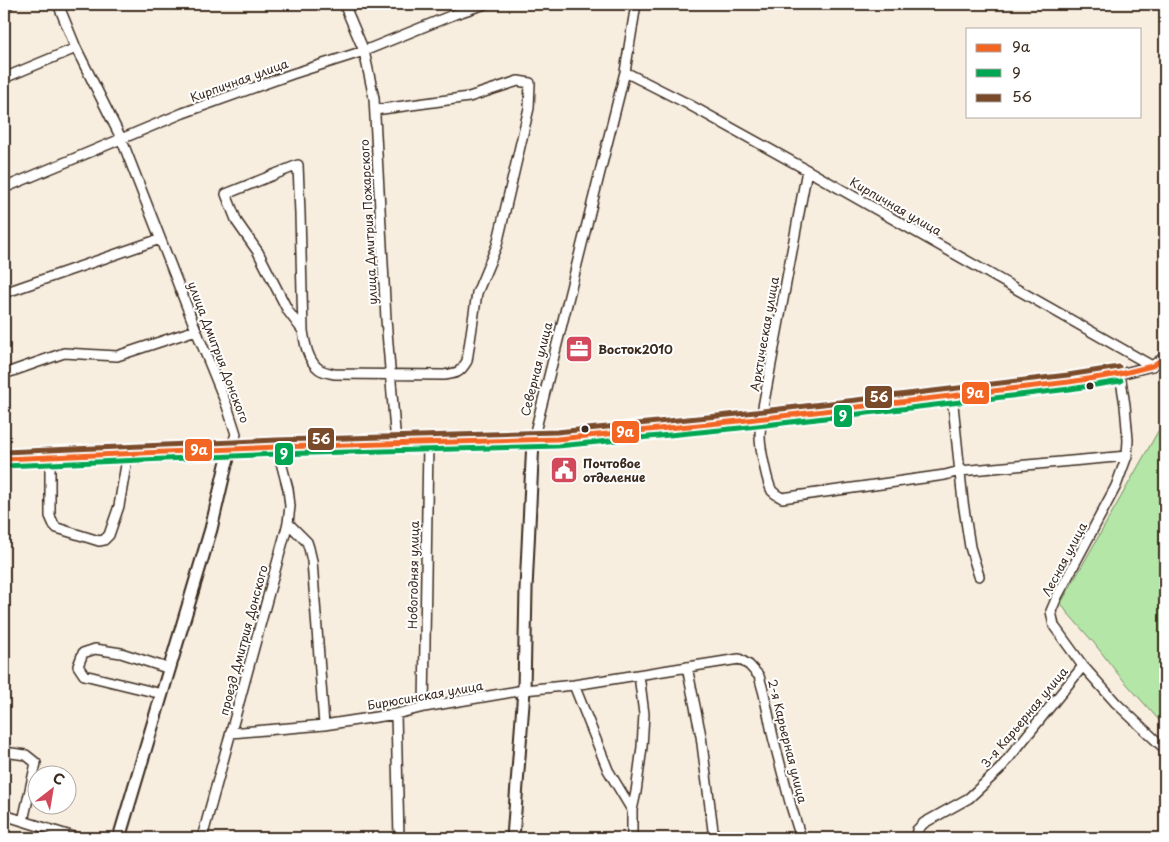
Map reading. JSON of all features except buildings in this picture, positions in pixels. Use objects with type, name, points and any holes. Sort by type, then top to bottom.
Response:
[{"type":"main road","points":[[4,459],[277,447],[557,439],[762,418],[1069,382],[1120,374]]},
{"type":"main road","name":"Северная улица","points":[[513,838],[524,690],[532,440]]},
{"type":"main road","name":"улица Дмитрия Донского","points":[[119,838],[211,529],[231,449]]},
{"type":"street","points":[[4,5],[8,4]]},
{"type":"street","name":"улица Дмитрия Донского","points":[[58,4],[76,48],[121,138],[227,406],[236,434],[231,449]]},
{"type":"street","name":"улица Дмитрия Пожарского","points":[[344,4],[364,50],[374,98],[386,319],[396,444]]},
{"type":"street","name":"Кирпичная улица","points":[[4,188],[183,113],[364,50],[485,4]]},
{"type":"street","name":"Северная улица","points":[[532,440],[625,72],[636,4]]},
{"type":"street","points":[[4,78],[76,48]]},
{"type":"street","name":"Кирпичная улица","points":[[625,72],[688,104],[807,170],[1152,366]]},
{"type":"street","points":[[303,331],[288,311],[258,252],[238,222],[226,194],[298,165],[303,331],[306,347],[313,363],[320,370],[334,374],[444,375],[456,373],[463,368],[467,361],[477,293],[497,245],[529,108],[530,83],[518,81],[468,97],[375,110]]},
{"type":"street","name":"Арктическая улица","points":[[807,170],[762,418],[760,439],[771,489],[782,498],[945,475],[960,471]]},
{"type":"street","points":[[4,293],[160,239]]},
{"type":"street","points":[[4,374],[64,353],[117,356],[196,330]]},
{"type":"street","points":[[1120,374],[1152,366],[1165,357]]},
{"type":"street","name":"Лесная улица","points":[[1120,374],[1128,440],[1127,456],[1116,486],[1051,611],[1054,626],[1083,666],[1116,703],[1165,749]]},
{"type":"street","points":[[952,395],[963,502],[970,547],[979,576]]},
{"type":"street","name":"Новогодняя улица","points":[[424,707],[428,443]]},
{"type":"street","name":"проезд Дмитрия Донского","points":[[202,838],[288,522],[290,506],[288,489],[277,447]]},
{"type":"street","points":[[50,456],[50,516],[54,525],[58,528],[104,540],[108,535],[119,506],[128,453]]},
{"type":"street","points":[[960,471],[1127,456]]},
{"type":"street","points":[[288,522],[307,542],[312,561],[324,725]]},
{"type":"street","points":[[162,694],[84,675],[78,666],[83,653],[95,648],[121,653],[170,668]]},
{"type":"street","name":"Бирюсинская улица","points":[[231,733],[324,725],[396,714],[424,707],[524,690],[574,685],[739,658]]},
{"type":"street","name":"2-я Карьерная улица","points":[[739,658],[759,676],[773,738],[801,838]]},
{"type":"street","name":"3-я Карьерная улица","points":[[916,838],[917,830],[924,824],[969,798],[1000,769],[1083,666]]},
{"type":"street","points":[[687,667],[701,736],[714,838]]},
{"type":"street","points":[[630,836],[642,747],[644,714],[639,675]]},
{"type":"street","points":[[574,685],[608,770],[632,810]]},
{"type":"street","points":[[396,714],[399,838]]},
{"type":"street","points":[[4,752],[26,755],[36,763],[23,821]]},
{"type":"street","points":[[4,815],[77,838]]},
{"type":"green space","points":[[1165,419],[1165,727],[1118,674],[1061,603]]},
{"type":"transit line","name":"9а","points":[[4,459],[277,447],[557,439],[739,421],[1069,382],[1120,374],[1152,366],[1165,357]]},
{"type":"transit line","name":"56","points":[[4,452],[277,440],[557,432],[738,414],[1068,375],[1119,367]]},
{"type":"transit line","name":"9","points":[[4,466],[277,454],[558,446],[740,428],[1070,389],[1121,381]]},
{"type":"place","name":"Восток2010","points":[[579,349]]},
{"type":"place","name":"Почтовое отделение","points":[[564,470]]}]
